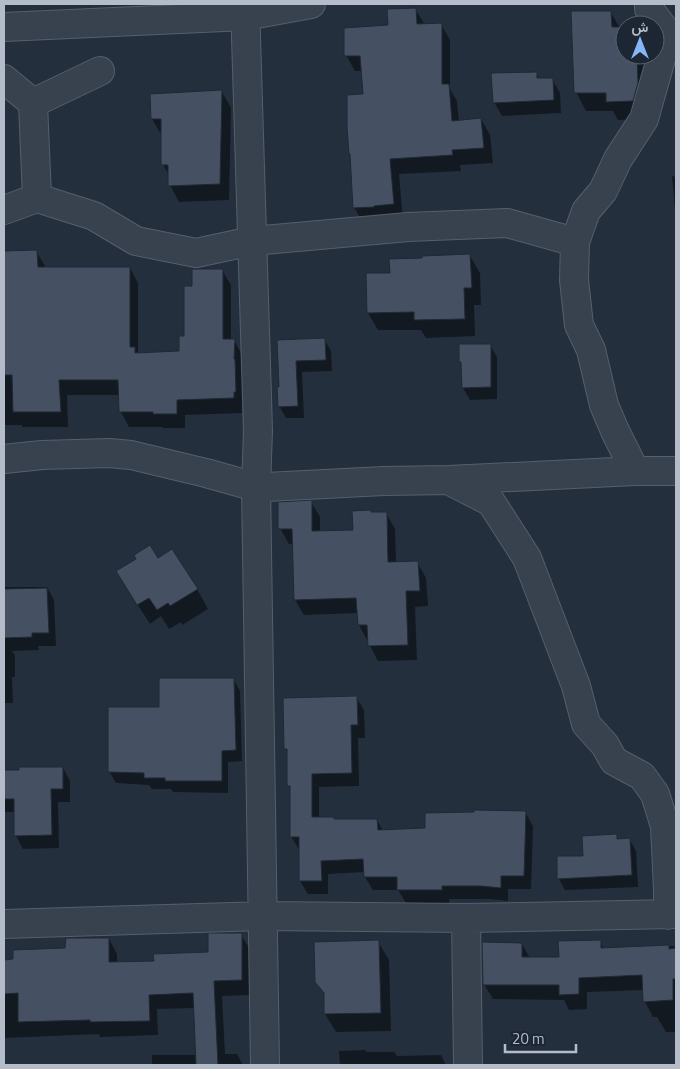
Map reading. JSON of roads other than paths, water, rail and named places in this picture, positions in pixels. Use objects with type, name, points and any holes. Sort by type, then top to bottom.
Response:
[{"type":"street","points":[[4,27],[311,4]]},
{"type":"street","points":[[635,471],[604,405],[591,350],[579,325],[574,280],[575,242],[586,211],[603,191],[618,159],[644,119],[672,35],[644,5]]},
{"type":"street","points":[[245,10],[258,431],[256,487],[265,1065]]},
{"type":"street","points":[[33,103],[100,71]]},
{"type":"street","points":[[4,79],[33,103],[37,198]]},
{"type":"street","points":[[4,210],[37,198],[94,216],[136,241],[196,253],[252,241],[408,226],[507,223],[575,242]]},
{"type":"street","points":[[4,459],[42,455],[109,453],[131,455],[256,487],[635,471],[676,471]]},
{"type":"street","points":[[4,924],[263,916],[466,918],[672,915],[668,890],[665,826],[655,794],[642,776],[614,760],[605,745],[586,724],[576,686],[527,558],[491,502],[449,480]]},
{"type":"street","points":[[466,918],[468,1065]]}]
